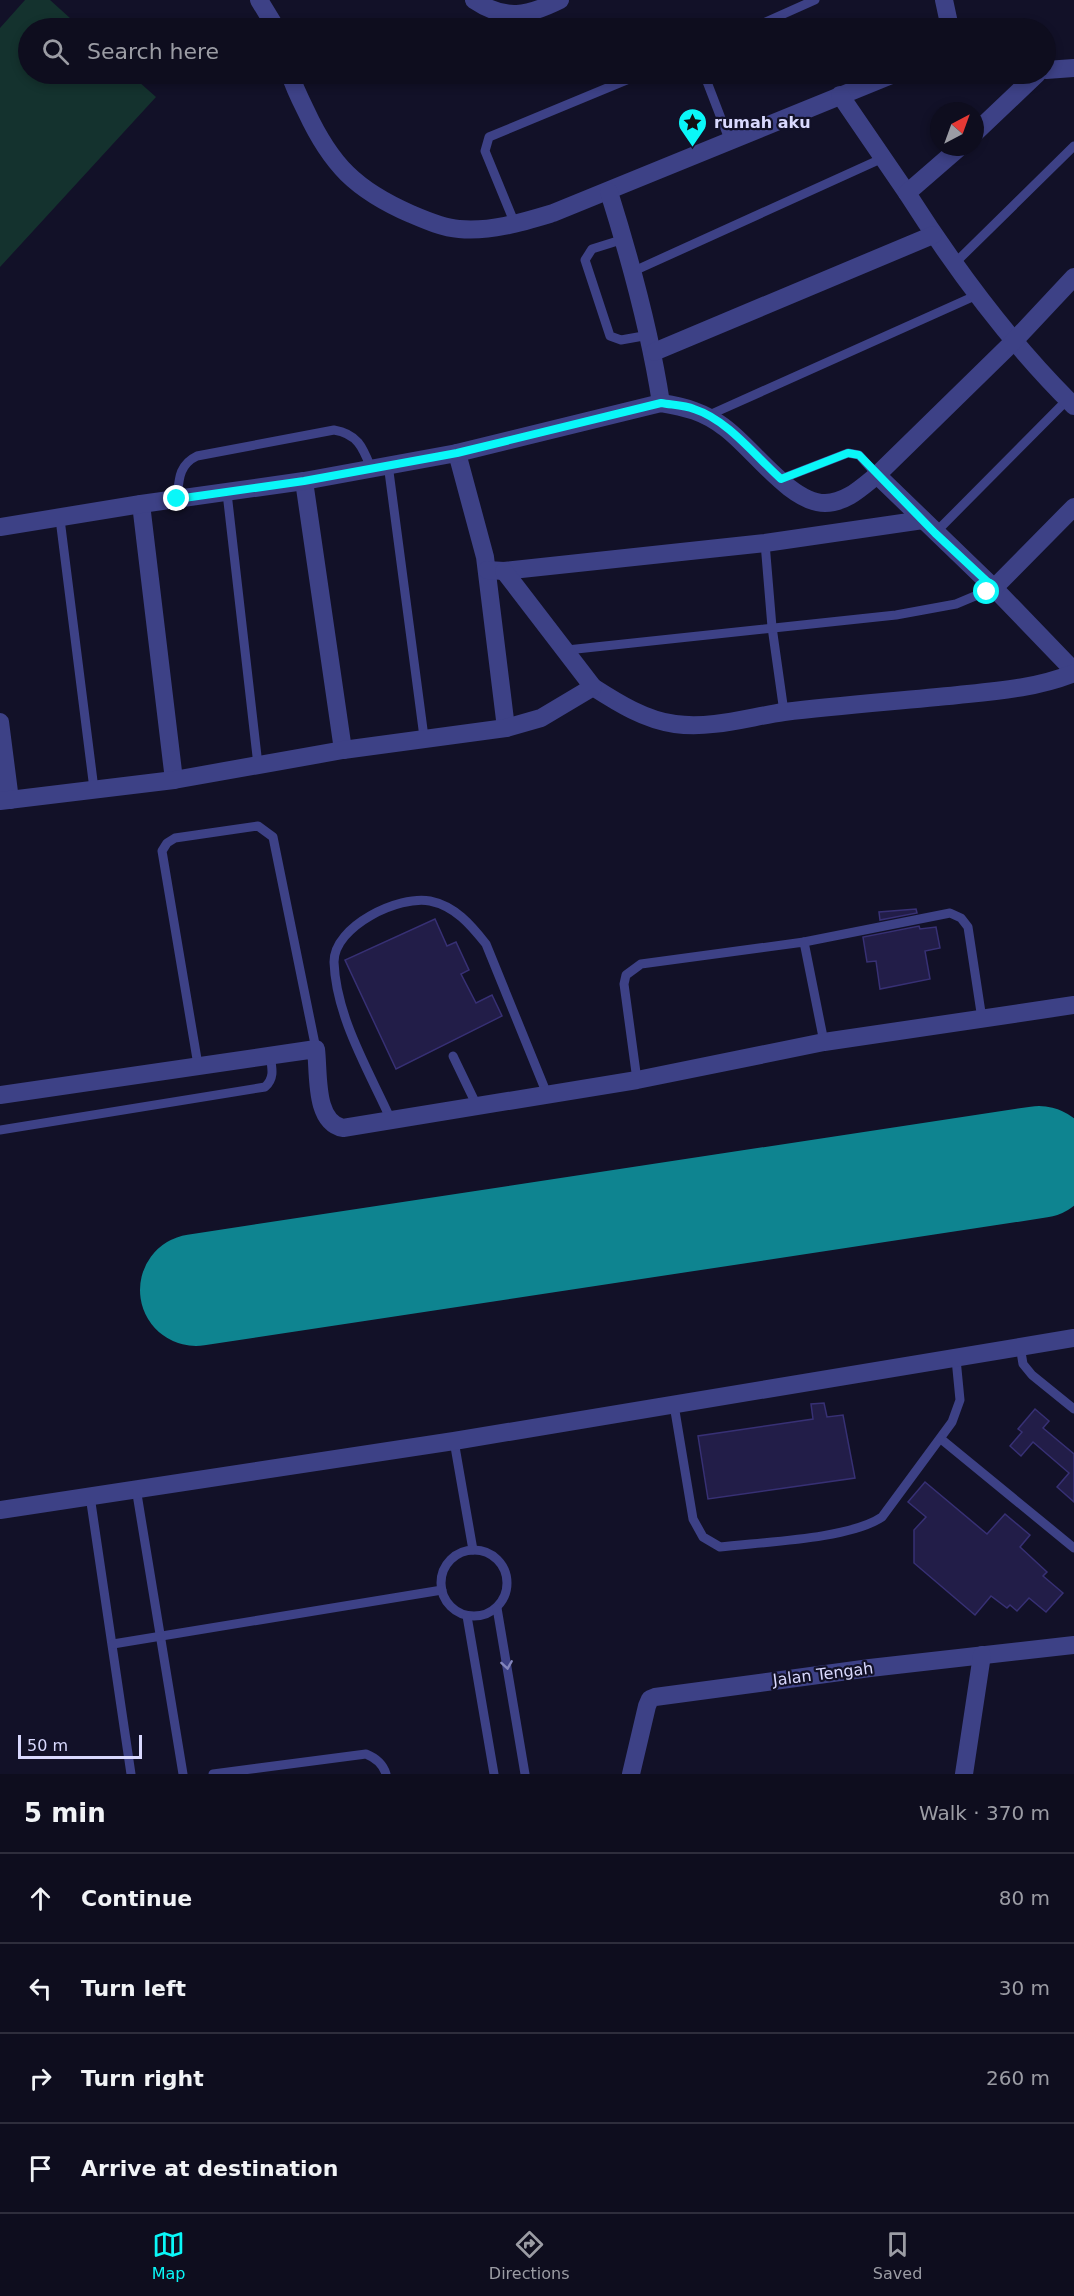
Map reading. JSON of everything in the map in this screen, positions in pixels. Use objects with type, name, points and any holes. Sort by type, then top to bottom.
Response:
[{"type":"street","points":[[259,0],[270,18]]},
{"type":"street","points":[[474,0],[502,14],[515,16],[531,13],[560,0]]},
{"type":"street","points":[[944,0],[948,18]]},
{"type":"street","points":[[1056,69],[1074,68]]},
{"type":"street","points":[[293,84],[323,145],[334,162],[365,190],[426,220],[457,229],[515,224],[609,192],[729,139],[868,84]]},
{"type":"street","points":[[984,124],[1026,84]]},
{"type":"street","points":[[840,95],[908,193],[953,265],[1013,342],[1072,400]]},
{"type":"street","points":[[908,193],[950,156]]},
{"type":"street","points":[[609,192],[634,271],[651,343],[661,403]]},
{"type":"street","points":[[651,343],[933,235]]},
{"type":"street","points":[[0,527],[304,481],[457,453],[661,403],[694,409],[726,428],[801,495],[824,503],[846,498],[877,475],[1013,342],[1074,277]]},
{"type":"street","points":[[457,453],[496,571],[506,728]]},
{"type":"street","points":[[496,571],[567,650],[592,687],[621,705],[675,724],[703,725],[784,712],[1014,689],[1057,680],[1074,672],[994,588],[877,475]]},
{"type":"street","points":[[304,481],[343,750]]},
{"type":"street","points":[[141,504],[174,780]]},
{"type":"street","points":[[994,588],[1074,507]]},
{"type":"street","points":[[496,571],[929,527]]},
{"type":"street","points":[[0,722],[5,800],[174,780],[424,737],[506,728],[541,718],[592,687]]},
{"type":"street","points":[[0,1095],[316,1049],[322,1108],[326,1119],[333,1126],[343,1128],[637,1080],[824,1042],[1074,1005]]},
{"type":"street","points":[[0,1510],[454,1441],[1074,1338]]},
{"type":"street","name":"Jalan Tengah","points":[[631,1774],[646,1706],[650,1699],[656,1697],[982,1654],[1074,1645]]},
{"type":"street","points":[[964,1774],[982,1654]]},
{"type":"lane","points":[[774,18],[815,0]]},
{"type":"lane","points":[[515,224],[485,152],[489,137],[617,84]]},
{"type":"lane","points":[[708,84],[729,139]]},
{"type":"lane","points":[[953,265],[1074,146]]},
{"type":"lane","points":[[634,271],[883,158]]},
{"type":"lane","points":[[624,239],[592,249],[585,260],[610,336],[621,340],[651,343]]},
{"type":"lane","points":[[707,416],[977,295]]},
{"type":"lane","points":[[929,527],[1072,400]]},
{"type":"lane","points":[[177,499],[179,474],[189,460],[197,456],[334,430],[354,437],[379,466],[424,737]]},
{"type":"lane","points":[[781,479],[848,453],[859,455],[877,475]]},
{"type":"lane","points":[[227,493],[258,765]]},
{"type":"lane","points":[[60,519],[94,789]]},
{"type":"lane","points":[[765,543],[772,627],[784,712]]},
{"type":"lane","points":[[567,650],[940,608],[969,600],[994,588]]},
{"type":"lane","points":[[198,1065],[162,851],[167,843],[175,838],[258,826],[273,837],[316,1049]]},
{"type":"lane","points":[[390,1120],[338,997],[334,959],[351,931],[363,920],[379,909],[411,902],[428,901],[450,908],[471,925],[486,944],[547,1094]]},
{"type":"lane","points":[[637,1080],[624,984],[626,975],[641,964],[804,942],[950,913],[960,918],[968,927],[982,1019]]},
{"type":"lane","points":[[804,942],[824,1042]]},
{"type":"lane","points":[[0,1130],[265,1087],[271,1082],[273,1073],[270,1055]]},
{"type":"lane","points":[[453,1056],[477,1106]]},
{"type":"lane","points":[[1020,1346],[1023,1364],[1032,1375],[1074,1409]]},
{"type":"lane","points":[[674,1405],[693,1519],[703,1537],[720,1547],[849,1531],[870,1525],[882,1517],[955,1417],[960,1400],[957,1359]]},
{"type":"lane","points":[[941,1439],[1074,1548]]},
{"type":"lane","points":[[454,1441],[473,1550]]},
{"type":"lane","points":[[136,1488],[183,1774]]},
{"type":"lane","points":[[90,1496],[131,1774]]},
{"type":"lane","points":[[473,1550],[489,1553],[505,1570],[506,1594],[497,1608],[488,1614],[467,1616],[456,1611],[446,1602],[442,1590],[441,1580],[448,1562],[455,1556],[473,1550]]},
{"type":"lane","points":[[113,1644],[442,1590]]},
{"type":"lane","points":[[497,1608],[525,1774]]},
{"type":"lane","points":[[467,1616],[494,1774]]},
{"type":"lane","points":[[213,1774],[366,1754],[375,1758],[384,1767],[386,1774]]},
{"type":"green space","points":[[25,0],[50,0],[70,18],[18,18],[18,84],[141,84],[156,97],[0,267],[0,28]]},
{"type":"building","points":[[916,909],[917,913],[880,920],[879,912]]},
{"type":"building","points":[[435,919],[447,946],[456,942],[469,970],[461,974],[476,1003],[492,995],[502,1016],[396,1069],[345,960]]},
{"type":"building","points":[[919,926],[920,929],[936,927],[940,948],[925,951],[930,979],[880,989],[876,961],[867,962],[863,937]]},
{"type":"building","points":[[824,1403],[827,1417],[843,1415],[855,1478],[708,1499],[698,1436],[813,1419],[811,1404]]},
{"type":"building","points":[[1035,1409],[1049,1421],[1043,1428],[1074,1454],[1074,1502],[1057,1487],[1069,1473],[1033,1442],[1021,1456],[1010,1446],[1022,1432],[1018,1429]]},
{"type":"building","points":[[925,1482],[987,1534],[1005,1514],[1030,1535],[1020,1547],[1047,1572],[1043,1576],[1063,1593],[1046,1612],[1029,1598],[1017,1611],[1010,1605],[1007,1608],[991,1596],[975,1615],[914,1563],[914,1530],[926,1517],[908,1502]]},
{"type":"runway","points":[[196,1290],[1039,1162]]},
{"type":"place","name":"rumah aku","points":[[693,148]]},
{"type":"route","points":[[177,499],[304,481],[457,453],[661,403],[694,409],[726,428],[781,479],[848,453],[859,455],[935,533],[994,588],[987,592]]}]
